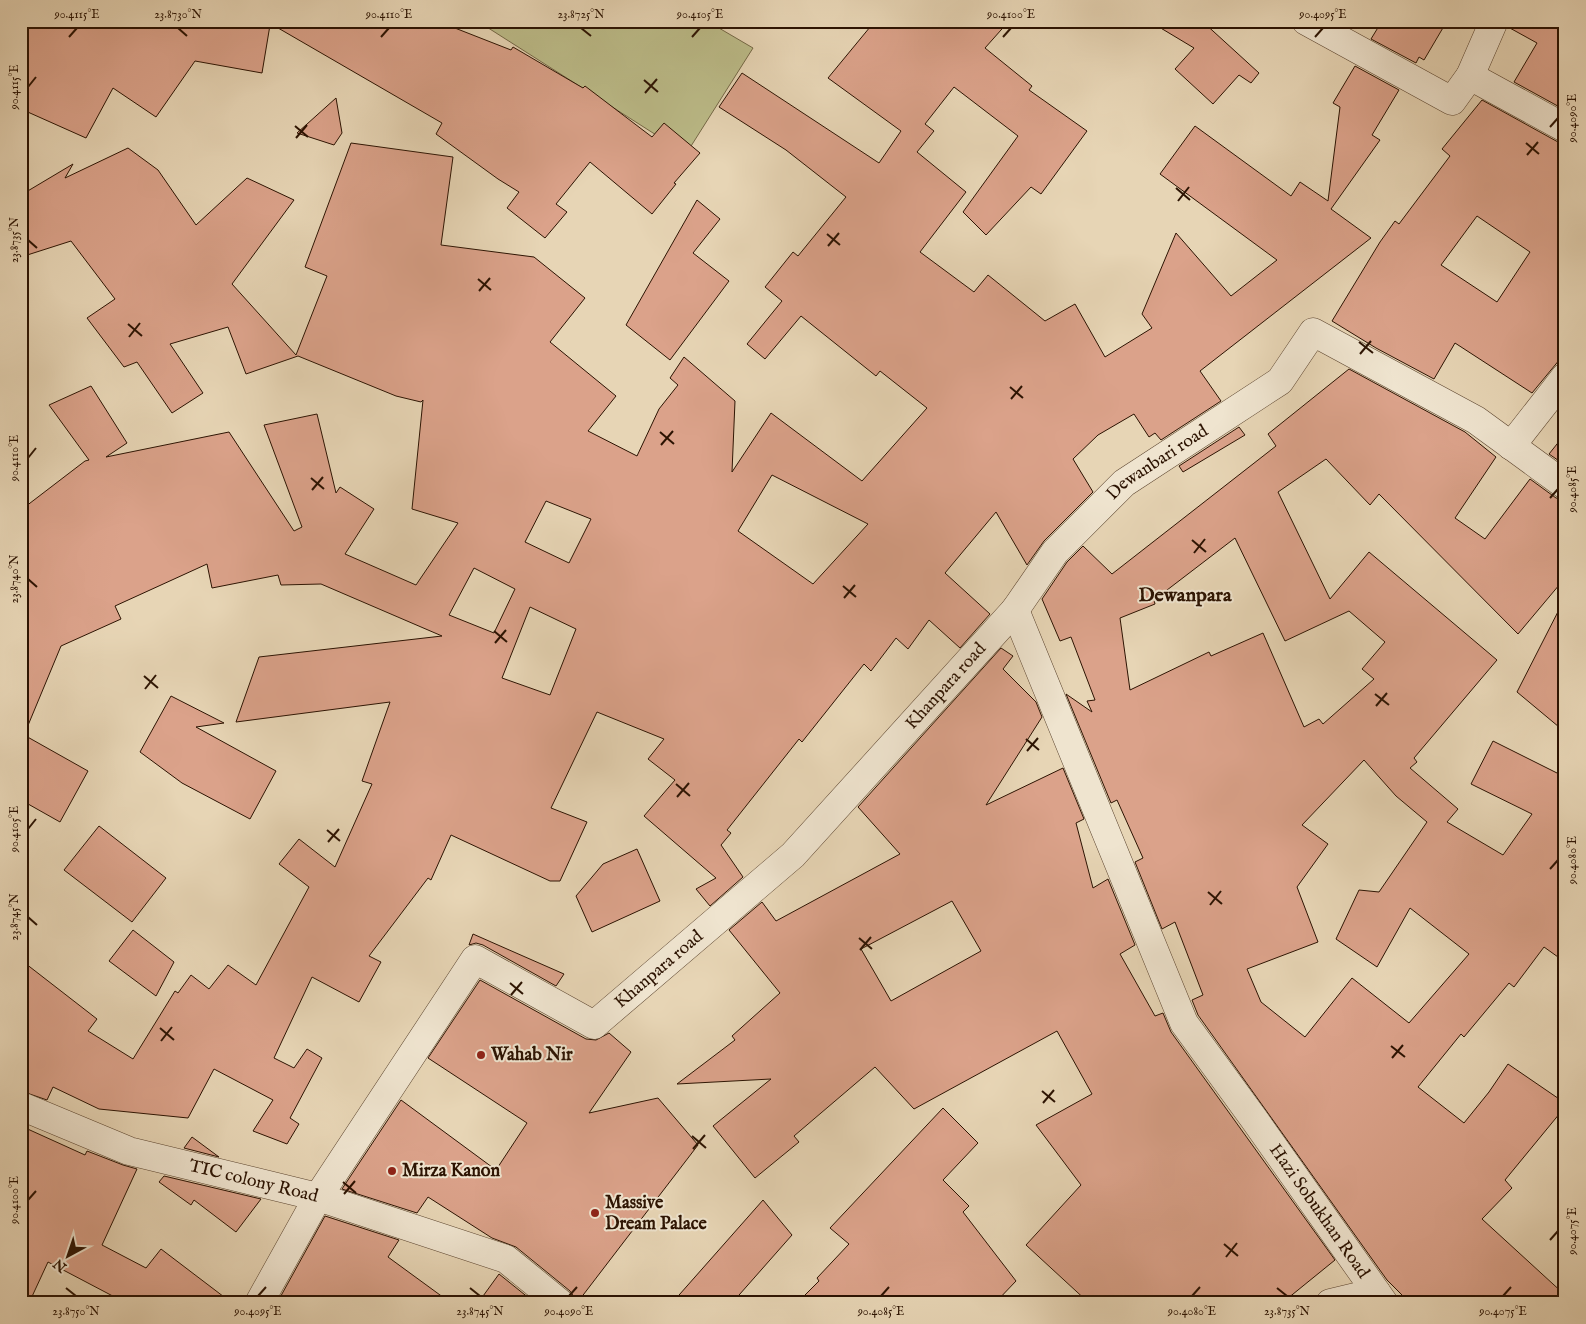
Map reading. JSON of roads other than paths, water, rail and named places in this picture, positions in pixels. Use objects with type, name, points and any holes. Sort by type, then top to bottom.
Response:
[{"type":"street","points":[[1306,21],[1452,101],[1470,76],[1494,21]]},
{"type":"street","points":[[1470,76],[1565,128]]},
{"type":"street","name":"Dewanbari road","points":[[1015,610],[1055,552],[1124,484],[1280,381],[1314,332],[1476,420],[1511,446]]},
{"type":"street","points":[[1565,377],[1511,446],[1565,485]]},
{"type":"street","name":"Hazi Sobukhan Road","points":[[1015,610],[1184,1024],[1380,1297]]},
{"type":"street","name":"Khanpara road","points":[[318,1197],[475,959],[594,1025],[793,855],[1015,610]]},
{"type":"street","name":"TIC colony Road","points":[[21,1106],[129,1151],[318,1197],[506,1259],[560,1303]]},
{"type":"street","points":[[259,1303],[318,1197]]},
{"type":"street","points":[[1330,1303],[1380,1297]]},
{"type":"place","name":"Wahab Nir","points":[[481,1055]]},
{"type":"place","name":"Mirza Kanon","points":[[392,1171]]},
{"type":"place","name":"Massive Dream Palace","points":[[595,1213]]},
{"type":"district","name":"Dewanpara","points":[[1185,595]]}]
